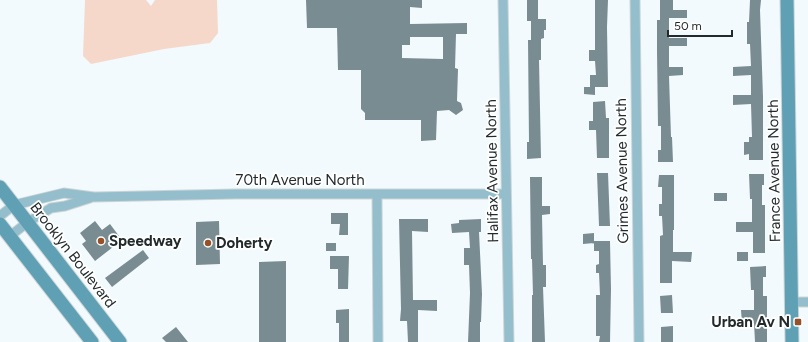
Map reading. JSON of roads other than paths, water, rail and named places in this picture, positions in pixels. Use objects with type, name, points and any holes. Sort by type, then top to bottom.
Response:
[{"type":"main road","name":"France Avenue North","points":[[787,0],[792,342]]},
{"type":"main road","name":"Brooklyn Boulevard","points":[[0,187],[120,342]]},
{"type":"main road","points":[[0,224],[92,342]]},
{"type":"street","name":"Halifax Avenue North","points":[[503,0],[509,342]]},
{"type":"street","name":"Grimes Avenue North","points":[[635,0],[639,342]]},
{"type":"street","name":"70th Avenue North","points":[[0,216],[14,205],[64,193],[94,197],[235,194],[506,194]]},
{"type":"street","points":[[377,194],[378,342]]},
{"type":"street","name":"70th Avenue North","points":[[10,236],[28,222],[51,208],[65,206],[94,197]]},
{"type":"street","points":[[792,302],[808,302]]},
{"type":"place","name":"Speedway","points":[[101,241]]},
{"type":"place","name":"Doherty","points":[[208,243]]},
{"type":"place","name":"Urban Av N","points":[[798,322]]}]
